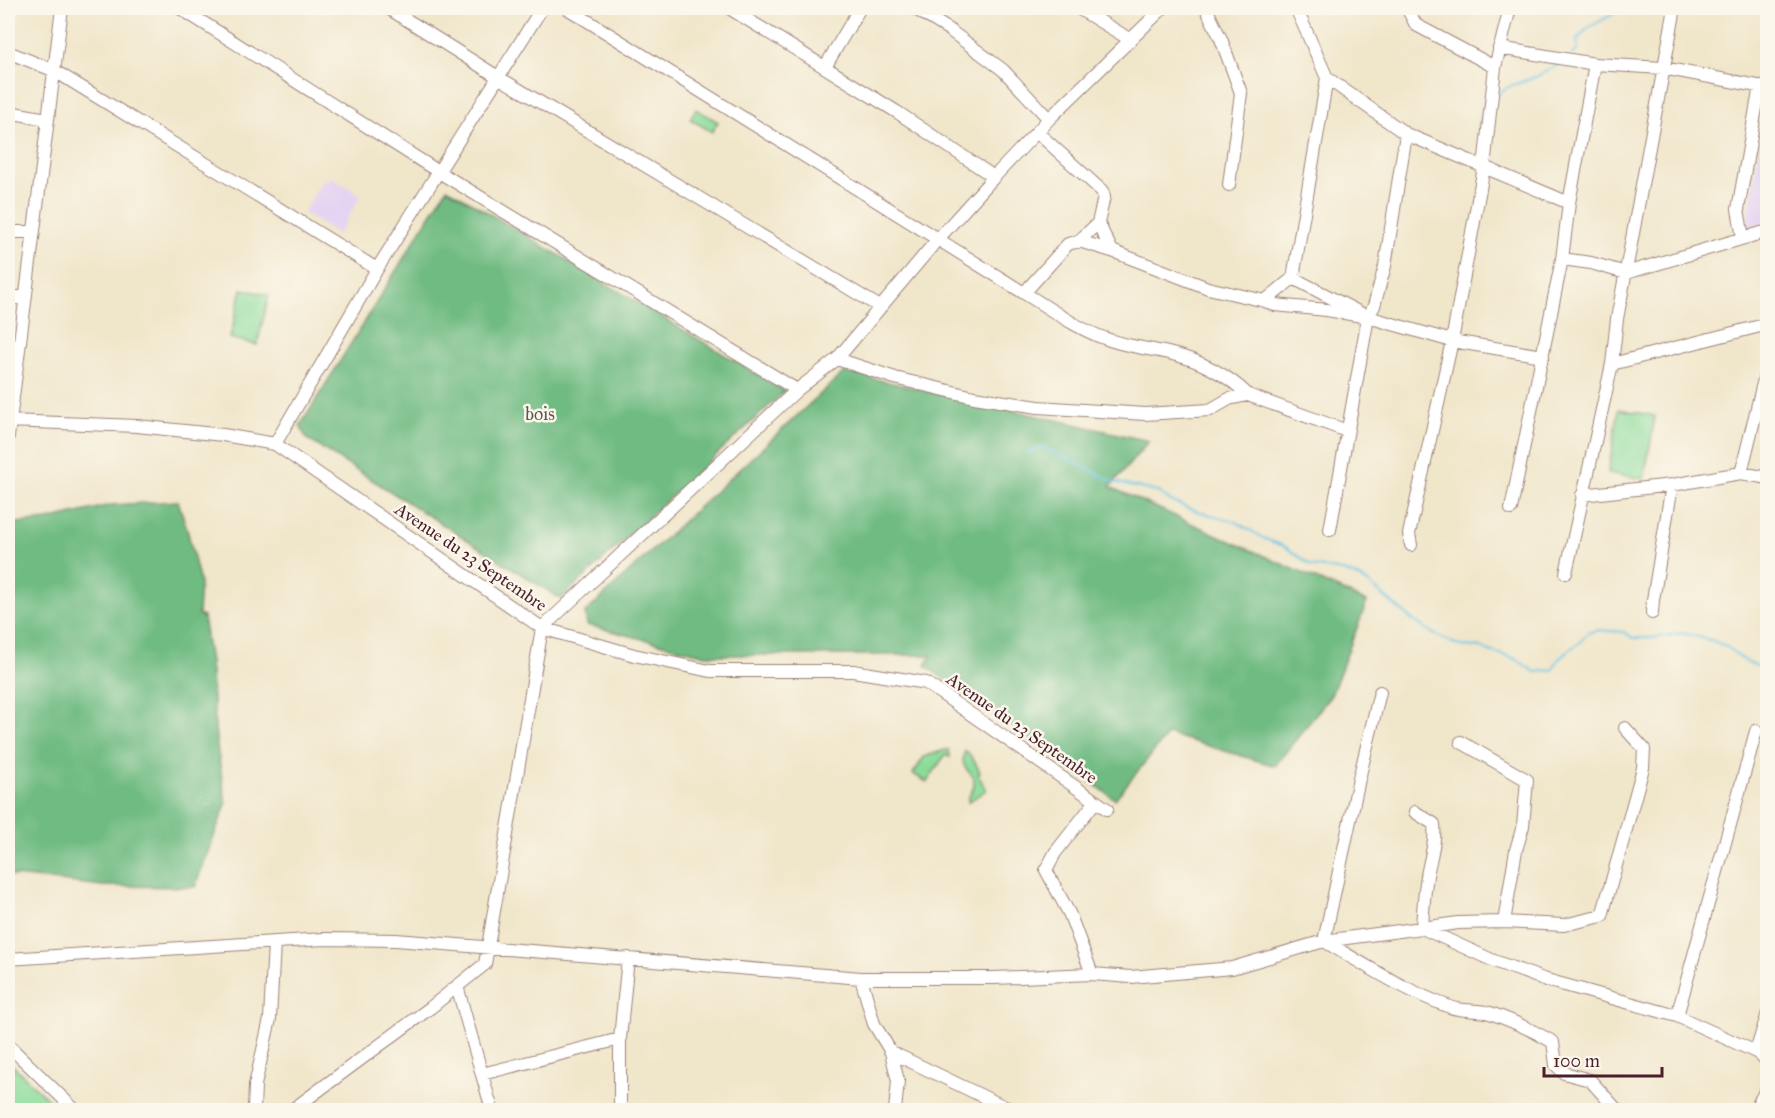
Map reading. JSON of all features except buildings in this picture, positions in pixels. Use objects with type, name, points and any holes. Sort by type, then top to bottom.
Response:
[{"type":"street","points":[[8,437],[62,8]]},
{"type":"street","points":[[180,8],[439,172],[796,390]]},
{"type":"street","points":[[388,8],[498,77],[880,307]]},
{"type":"street","points":[[275,444],[377,269],[542,8]]},
{"type":"street","points":[[567,8],[937,240],[1103,338],[1198,362],[1240,387],[1248,395],[1347,431]]},
{"type":"street","points":[[729,8],[897,112],[994,177]]},
{"type":"street","points":[[825,67],[860,8]]},
{"type":"street","points":[[914,8],[948,28],[1003,70],[1049,119]]},
{"type":"street","points":[[1078,8],[1131,40]]},
{"type":"street","points":[[292,1110],[485,964],[542,628],[796,390],[837,359],[937,240],[994,177],[1049,119],[1163,8]]},
{"type":"street","points":[[1206,8],[1221,39],[1241,93],[1229,185]]},
{"type":"street","points":[[1296,8],[1328,78],[1406,134],[1569,203]]},
{"type":"street","points":[[1407,8],[1416,25],[1495,67]]},
{"type":"street","points":[[1411,545],[1409,534],[1413,512],[1452,341],[1484,168],[1498,48],[1510,8]]},
{"type":"street","points":[[1566,573],[1612,364],[1617,320],[1675,8]]},
{"type":"street","points":[[1498,48],[1595,64],[1663,68],[1763,87],[1738,209],[1743,238]]},
{"type":"street","points":[[8,52],[55,70],[377,269]]},
{"type":"street","points":[[1511,509],[1562,259],[1569,203],[1595,64]]},
{"type":"street","points":[[1265,301],[1293,278],[1328,78]]},
{"type":"street","points":[[8,112],[47,119]]},
{"type":"street","points":[[1024,293],[1068,244],[1079,241],[1098,223],[1104,197],[1102,191],[1038,133]]},
{"type":"street","points":[[1330,530],[1368,317],[1374,306],[1385,266],[1406,134]]},
{"type":"street","points":[[1098,223],[1112,250]]},
{"type":"street","points":[[1562,259],[1591,263],[1626,273],[1767,231]]},
{"type":"street","points":[[8,232],[33,232]]},
{"type":"street","points":[[1079,241],[1112,250],[1208,288],[1275,305],[1368,317],[1452,341],[1543,356]]},
{"type":"street","points":[[1293,278],[1368,317]]},
{"type":"street","points":[[8,299],[25,296]]},
{"type":"street","points":[[1612,364],[1767,324]]},
{"type":"street","points":[[837,359],[895,378],[974,397],[1038,407],[1144,414],[1199,411],[1210,410],[1229,399],[1248,395]]},
{"type":"street","points":[[1741,473],[1767,363]]},
{"type":"street","name":"Avenue du 23 Septembre","points":[[9,421],[137,426],[223,435],[275,444],[542,628],[634,655],[710,671],[853,671],[926,683],[1107,809]]},
{"type":"street","points":[[1582,495],[1672,485],[1741,473],[1767,478]]},
{"type":"street","points":[[1652,613],[1672,485]]},
{"type":"street","points":[[1324,941],[1380,692]]},
{"type":"street","points":[[8,959],[324,939],[384,940],[861,978],[994,978],[1092,974],[1131,977],[1232,968],[1324,941],[1458,923],[1504,922],[1564,925],[1602,916],[1643,768],[1644,749],[1625,728]]},
{"type":"street","points":[[1677,1016],[1756,731]]},
{"type":"street","points":[[1461,742],[1527,780],[1523,826],[1516,850],[1504,922]]},
{"type":"street","points":[[1092,974],[1070,915],[1046,870],[1055,853],[1095,802]]},
{"type":"street","points":[[1415,813],[1434,824],[1434,845],[1427,875],[1422,928]]},
{"type":"street","points":[[1422,928],[1494,961],[1543,979],[1677,1016],[1756,1052],[1767,1061]]},
{"type":"street","points":[[1324,941],[1389,980],[1426,998],[1453,1008],[1489,1012],[1548,1038],[1553,1042],[1556,1065],[1564,1073],[1590,1080],[1617,1110]]},
{"type":"street","points":[[254,1110],[255,1085],[270,1019],[274,943]]},
{"type":"street","points":[[620,1109],[620,1039],[628,958]]},
{"type":"street","points":[[861,978],[874,1024],[891,1052],[898,1081],[895,1110]]},
{"type":"street","points":[[457,986],[492,1110]]},
{"type":"street","points":[[1756,1052],[1767,1013]]},
{"type":"street","points":[[482,1074],[620,1039]]},
{"type":"street","points":[[8,1045],[75,1110]]},
{"type":"street","points":[[891,1052],[1011,1110]]},
{"type":"street","points":[[1755,1110],[1767,1086]]},
{"type":"shaded area","points":[[1767,102],[1767,221],[1752,226],[1747,223]]},
{"type":"shaded area","points":[[330,177],[361,195],[338,234],[303,213],[323,180],[327,182]]},
{"type":"green space","points":[[696,109],[718,122],[712,132],[690,119]]},
{"type":"green space","name":"bois","points":[[447,188],[785,391],[561,599],[307,439],[300,426]]},
{"type":"green space","points":[[242,289],[269,295],[257,345],[230,338]]},
{"type":"green space","points":[[844,372],[1149,441],[1110,487],[1367,602],[1331,695],[1275,766],[1168,734],[1115,799],[926,666],[931,655],[706,655],[587,625],[585,613]]},
{"type":"green space","points":[[1619,409],[1655,416],[1644,479],[1608,473]]},
{"type":"green space","points":[[178,501],[200,583],[198,615],[203,617],[210,662],[216,739],[226,804],[195,887],[103,886],[8,875],[8,524],[48,520],[111,505]]},
{"type":"green space","points":[[949,750],[950,757],[945,755],[927,782],[913,774],[924,757]]},
{"type":"green space","points":[[965,751],[977,766],[980,772],[978,774],[986,790],[968,802],[974,782],[964,765]]},
{"type":"green space","points":[[8,1061],[59,1110],[8,1110]]},
{"type":"waterway","points":[[1572,55],[1578,50],[1577,40],[1588,28],[1624,8]]},
{"type":"waterway","points":[[1497,95],[1506,88],[1535,77],[1560,63]]},
{"type":"waterway","points":[[1479,129],[1486,100]]},
{"type":"waterway","points":[[1027,453],[1043,447],[1114,482],[1158,492],[1171,501],[1190,509],[1236,522],[1265,539],[1284,546],[1312,566],[1343,571],[1367,582],[1415,622],[1434,634],[1460,646],[1477,647],[1516,659],[1535,672],[1553,670],[1560,658],[1578,644],[1587,633],[1598,630],[1624,632],[1633,638],[1653,638],[1682,633],[1714,641],[1727,647],[1748,663],[1768,669]]}]
